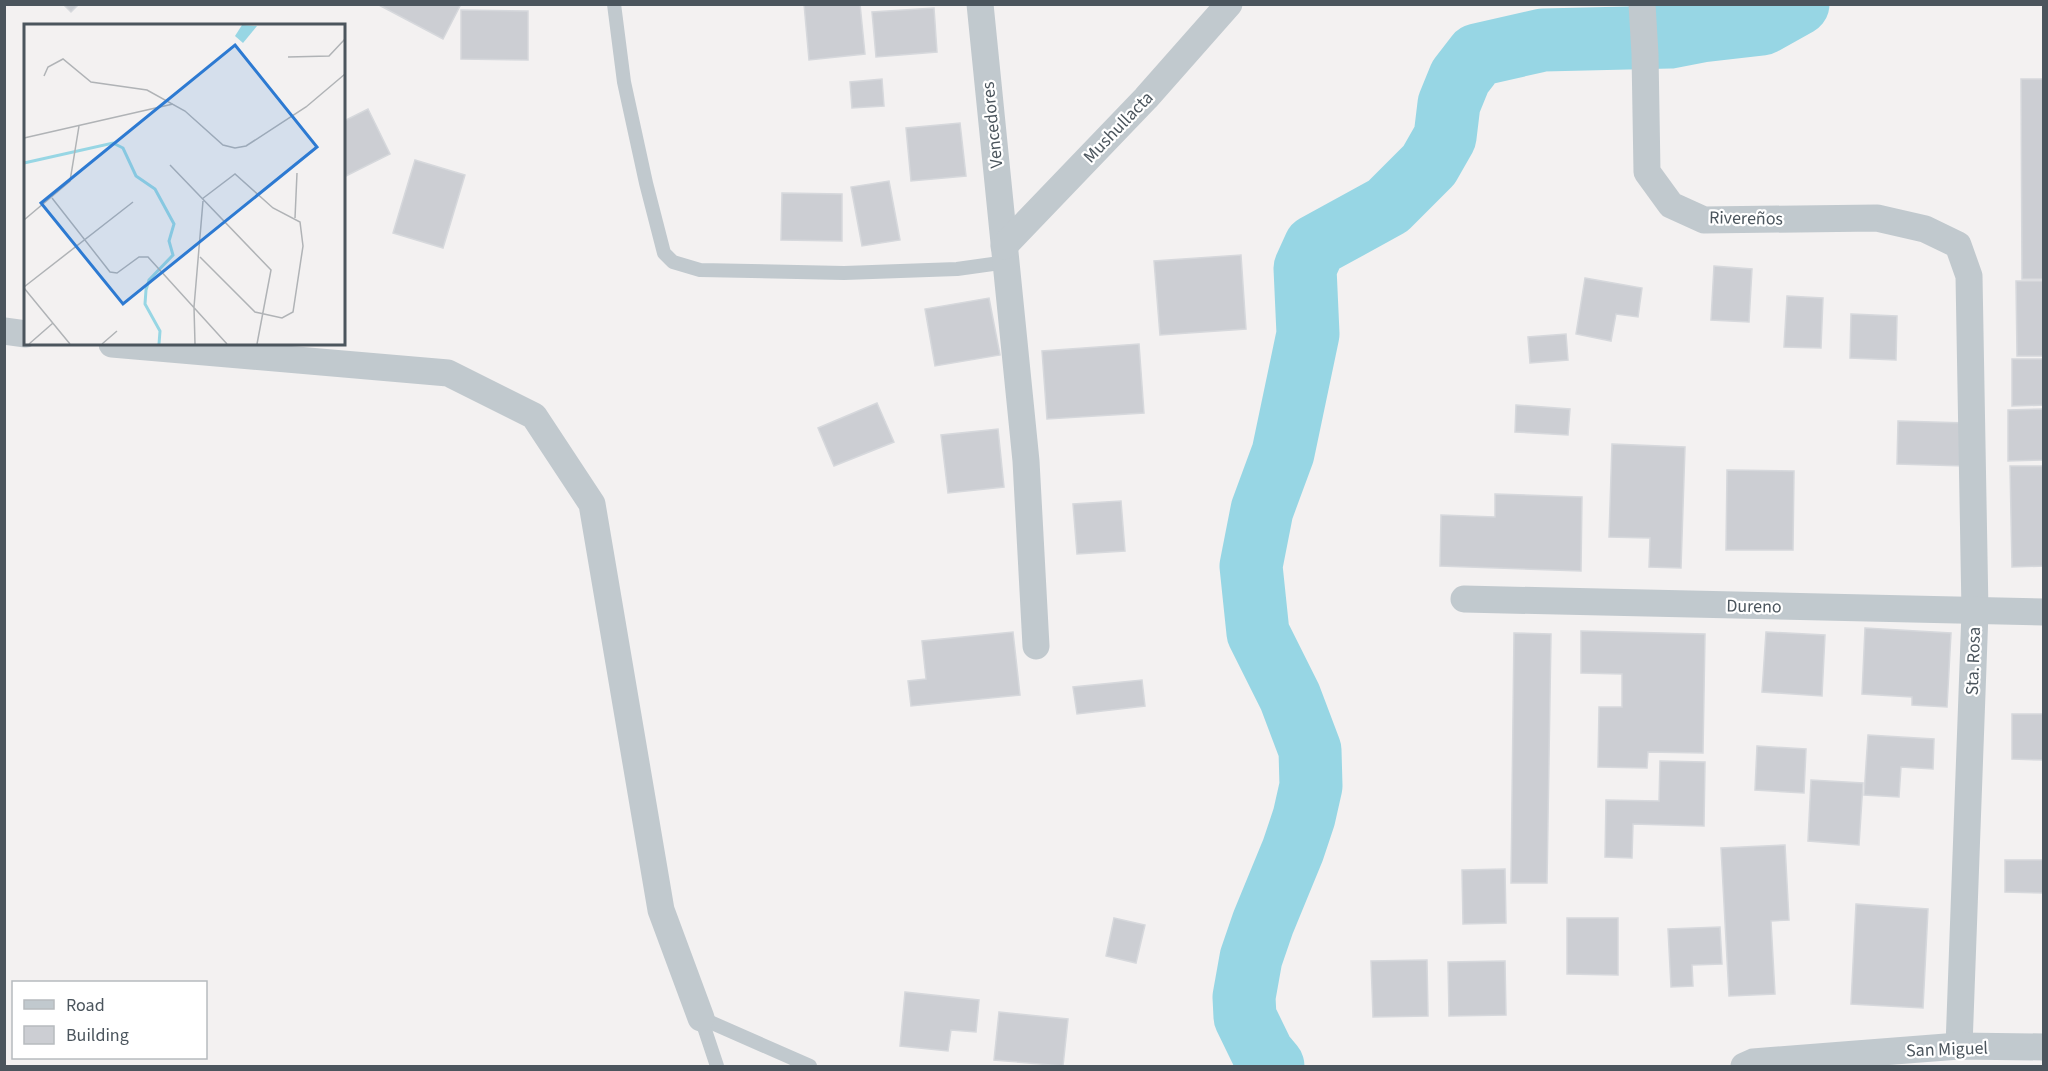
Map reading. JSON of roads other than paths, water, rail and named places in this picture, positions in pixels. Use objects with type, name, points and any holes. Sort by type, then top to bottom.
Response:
[{"type":"street","name":"Vencedores","points":[[980,4],[1026,461],[1036,646]]},
{"type":"street","name":"Mushullacta","points":[[1005,254],[1229,4]]},
{"type":"street","name":"Rivereños","points":[[1642,12],[1647,172],[1671,205],[1704,220],[1877,219],[1925,229],[1958,246],[1969,276]]},
{"type":"street","name":"Sta. Rosa","points":[[1959,1046],[1975,612],[1969,276]]},
{"type":"street","points":[[4,331],[24,334]]},
{"type":"street","points":[[123,345],[448,373],[534,417],[592,504],[661,910],[700,1018]]},
{"type":"street","name":"Dureno","points":[[1464,599],[2043,612]]},
{"type":"street","name":"San Miguel","points":[[1744,1066],[1754,1062],[1959,1046],[2043,1047]]},
{"type":"lane","points":[[614,4],[624,82],[646,183],[664,253],[673,262],[700,270],[844,273],[957,269],[1005,254]]},
{"type":"lane","points":[[700,1018],[717,1066]]},
{"type":"lane","points":[[700,1018],[810,1066]]},
{"type":"waterway","points":[[1273,1066],[1263,1054],[1245,1017],[1244,997],[1251,958],[1304,817],[1311,786],[1310,750],[1290,697],[1258,633],[1251,566],[1262,510],[1283,453],[1308,334],[1305,268],[1315,246],[1388,206],[1429,165],[1445,137],[1449,104],[1460,77],[1477,55],[1543,40],[1670,37],[1762,24],[1798,4]]}]
